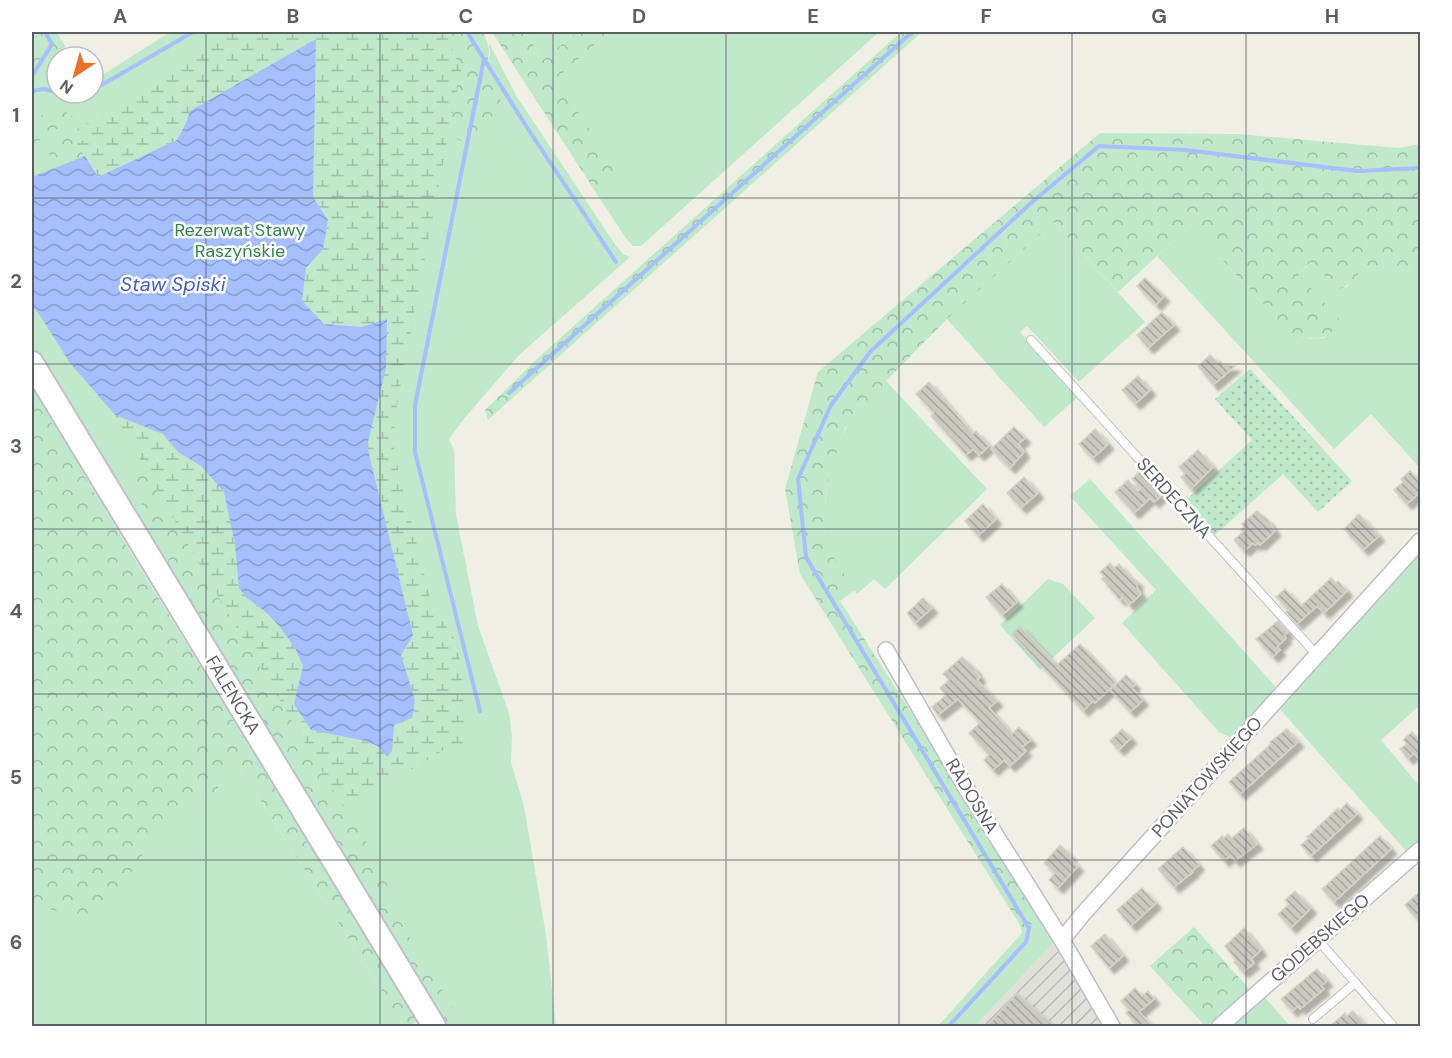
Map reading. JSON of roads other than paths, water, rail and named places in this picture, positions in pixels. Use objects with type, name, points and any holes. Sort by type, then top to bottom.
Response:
[{"type":"street","name":"FALENCKA","points":[[32,363],[434,1026]]},
{"type":"street","name":"PONIATOWSKIEGO","points":[[1062,940],[1082,915],[1420,541]]},
{"type":"street","name":"RADOSNA","points":[[886,650],[966,788],[1062,940]]},
{"type":"street","name":"GODEBSKIEGO","points":[[1220,1026],[1420,850]]},
{"type":"street","points":[[1062,940],[1112,1026]]},
{"type":"lane","name":"SERDECZNA","points":[[1031,340],[1317,655]]},
{"type":"lane","points":[[1318,940],[1393,1026]]},
{"type":"lane","points":[[1313,1019],[1355,983]]},
{"type":"water","name":"Staw Spiski","points":[[316,39],[313,197],[328,220],[323,249],[306,268],[302,301],[324,324],[361,327],[387,319],[386,368],[367,446],[413,635],[401,655],[415,700],[412,718],[394,725],[392,751],[387,756],[376,745],[311,730],[294,704],[303,666],[295,648],[268,614],[246,597],[239,588],[235,544],[224,492],[201,466],[178,452],[163,434],[115,415],[70,363],[37,311],[32,307],[32,177],[85,156],[98,177],[177,140],[190,111]]},
{"type":"waterway","points":[[32,76],[52,44],[45,32]]},
{"type":"waterway","points":[[105,83],[193,32]]},
{"type":"waterway","points":[[467,32],[484,59],[415,405],[415,452],[480,711]]},
{"type":"waterway","points":[[509,393],[912,32]]},
{"type":"waterway","points":[[484,59],[616,262]]},
{"type":"waterway","points":[[32,91],[45,89]]},
{"type":"waterway","points":[[949,1026],[1026,942],[1029,928],[806,557],[798,479],[831,405],[871,351],[1031,203],[1099,146],[1185,150],[1357,171],[1420,168]]},
{"type":"park label","name":"Rezerwat Stawy Raszyńskie","points":[[240,240]]}]
